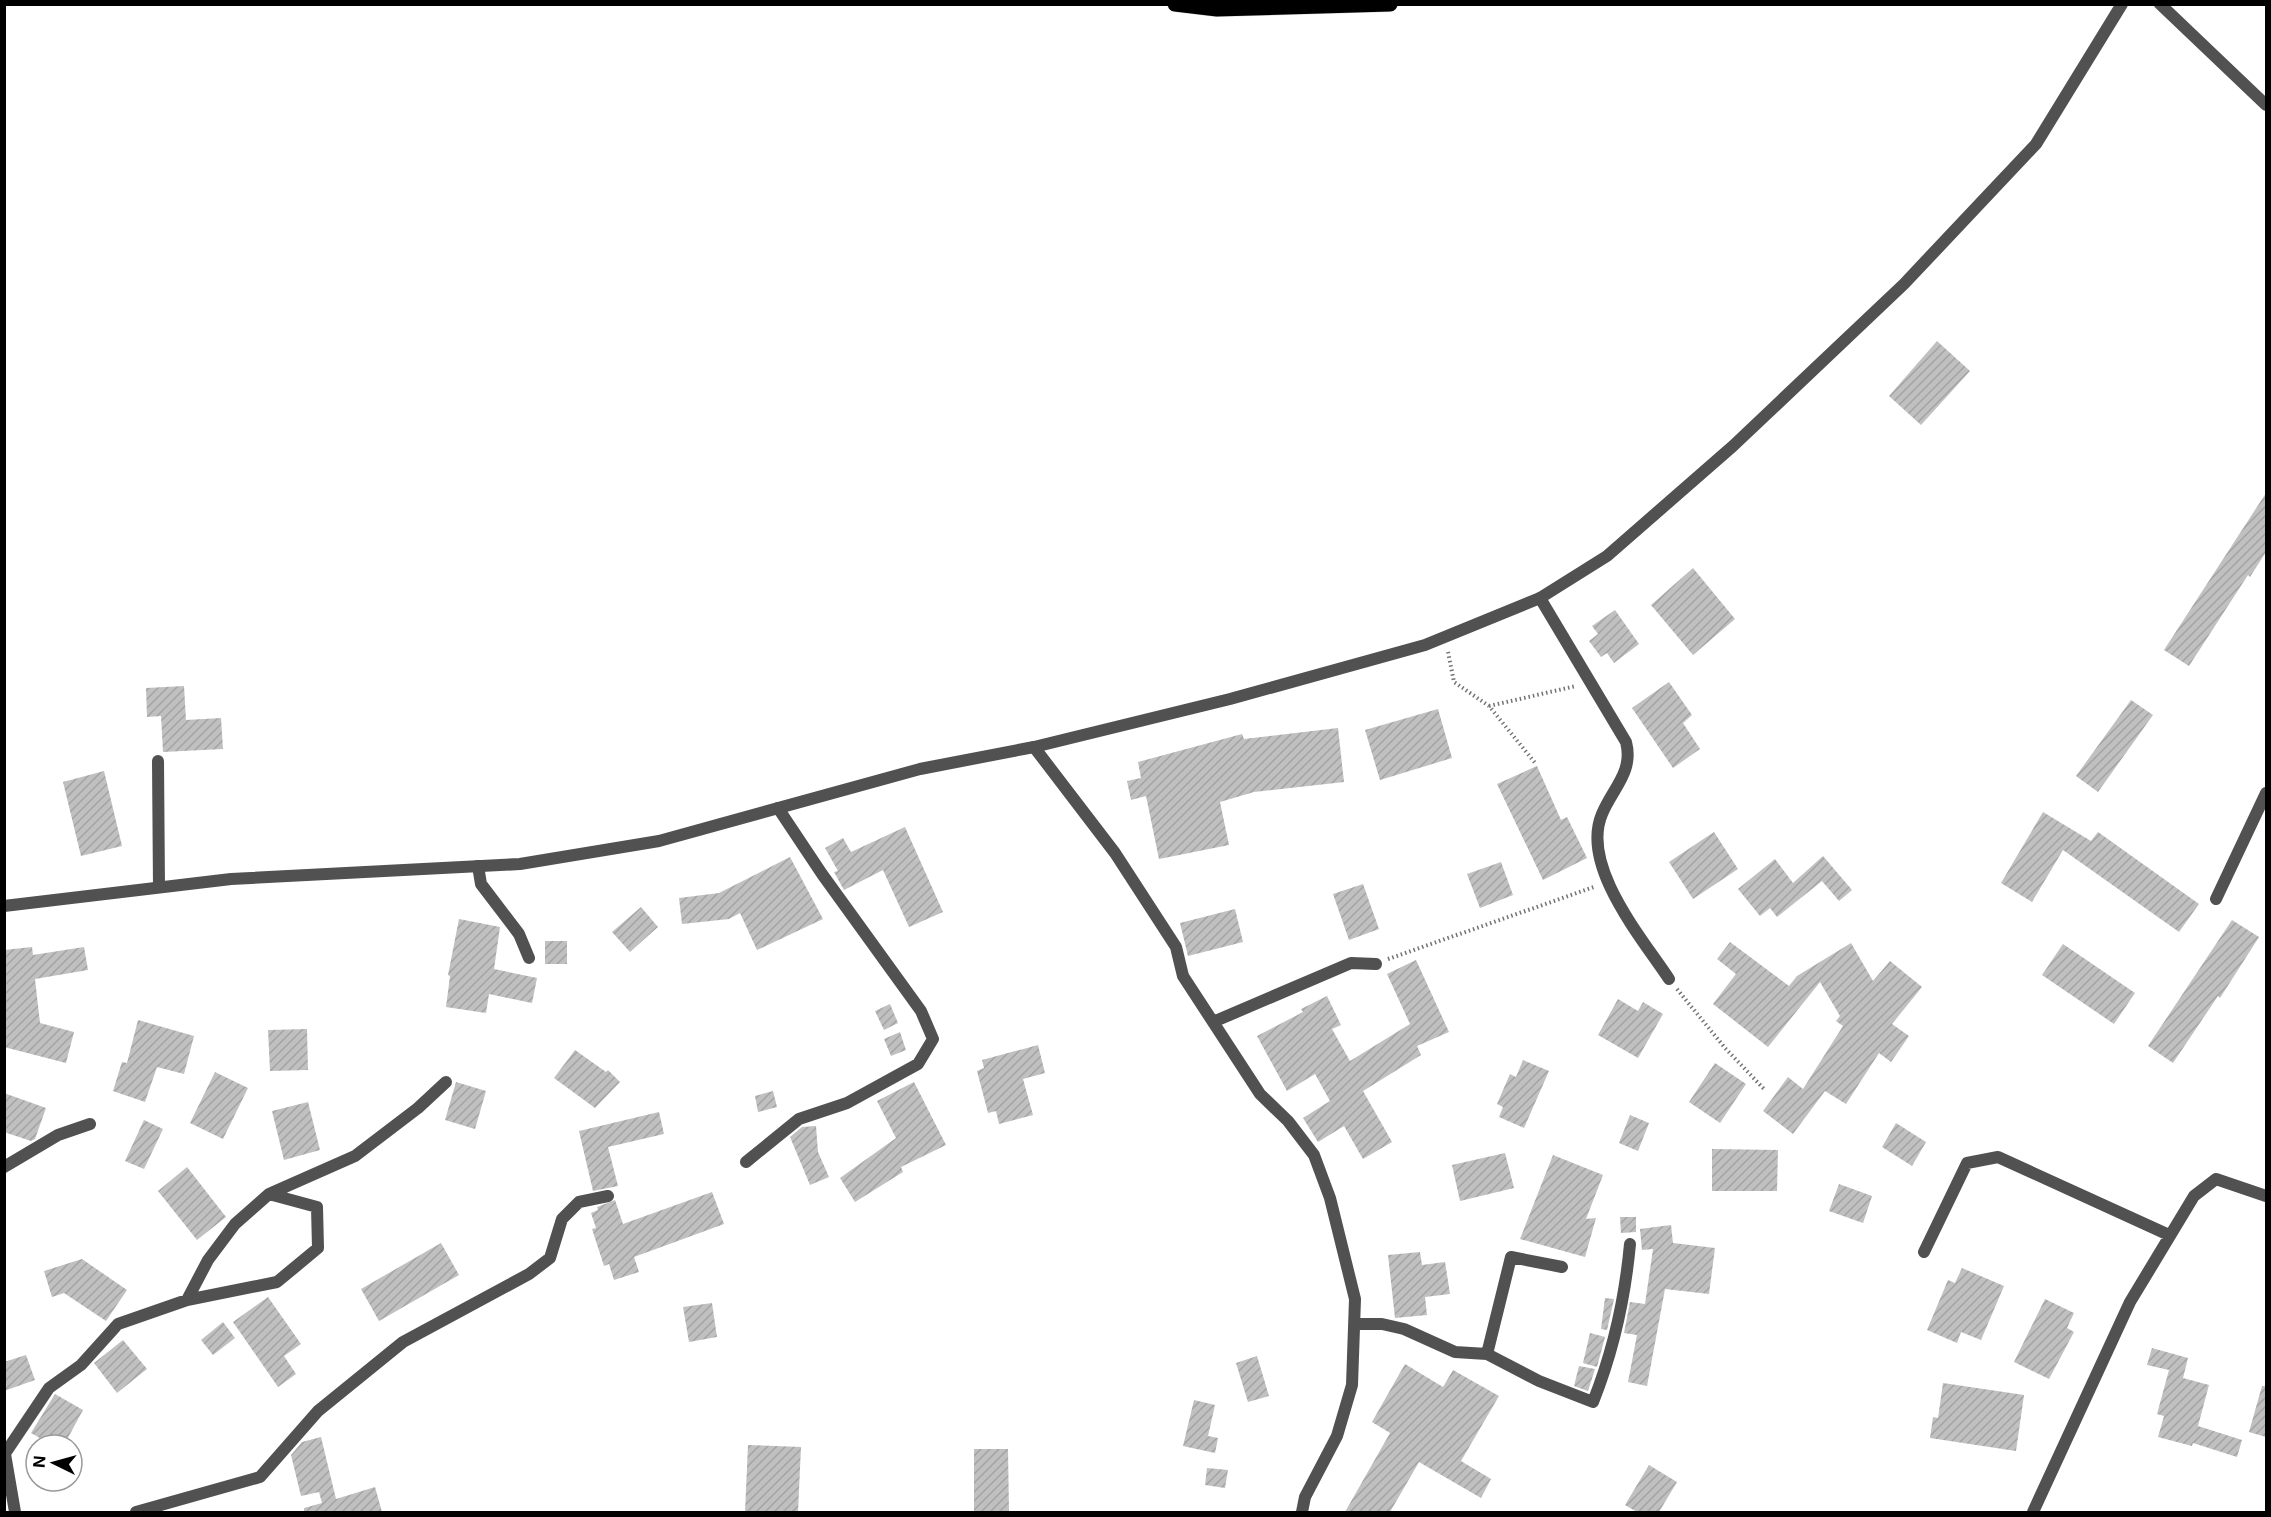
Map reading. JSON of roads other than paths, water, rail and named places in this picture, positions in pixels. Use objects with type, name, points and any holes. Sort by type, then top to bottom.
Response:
[{"type":"main road","points":[[1175,4],[1217,9],[1390,4]]},
{"type":"street","points":[[4,906],[231,879],[520,864],[659,841],[920,769],[1034,747],[1230,699],[1425,645],[1540,598],[1607,556],[1733,446],[1904,284],[2036,144],[2122,4]]},
{"type":"street","points":[[2160,4],[2266,105]]},
{"type":"street","points":[[1540,598],[1628,750],[1628,766],[1601,815],[1598,828],[1598,851],[1612,892],[1669,980]]},
{"type":"street","points":[[1034,747],[1115,853],[1176,947],[1183,976],[1260,1094],[1288,1121],[1314,1155],[1330,1198],[1355,1299],[1352,1385],[1337,1436],[1305,1497],[1302,1512]]},
{"type":"street","points":[[158,761],[159,887]]},
{"type":"street","points":[[2216,898],[2266,792]]},
{"type":"street","points":[[746,1162],[799,1119],[847,1103],[918,1064],[933,1039],[921,1011],[822,874],[778,808]]},
{"type":"street","points":[[478,866],[481,884],[519,934],[529,958]]},
{"type":"street","points":[[1212,1022],[1351,963],[1376,964]]},
{"type":"street","points":[[187,1300],[208,1260],[235,1224],[269,1194],[355,1156],[418,1108],[447,1082]]},
{"type":"street","points":[[4,1167],[58,1135],[90,1124]]},
{"type":"street","points":[[1924,1252],[1967,1163],[1998,1157],[2169,1235]]},
{"type":"street","points":[[2033,1512],[2130,1302],[2194,1196],[2216,1179],[2266,1196]]},
{"type":"street","points":[[15,1512],[5,1454],[49,1388],[81,1365],[118,1324],[187,1300],[277,1282],[318,1248],[317,1208],[269,1194]]},
{"type":"street","points":[[136,1512],[260,1477],[318,1411],[404,1342],[529,1274],[550,1258],[562,1219],[579,1202],[608,1196]]},
{"type":"street","points":[[1354,1324],[1382,1324],[1404,1329],[1455,1352],[1487,1354],[1539,1381],[1593,1402],[1606,1370],[1626,1284],[1630,1244]]},
{"type":"street","points":[[1487,1354],[1511,1257],[1562,1267]]}]
